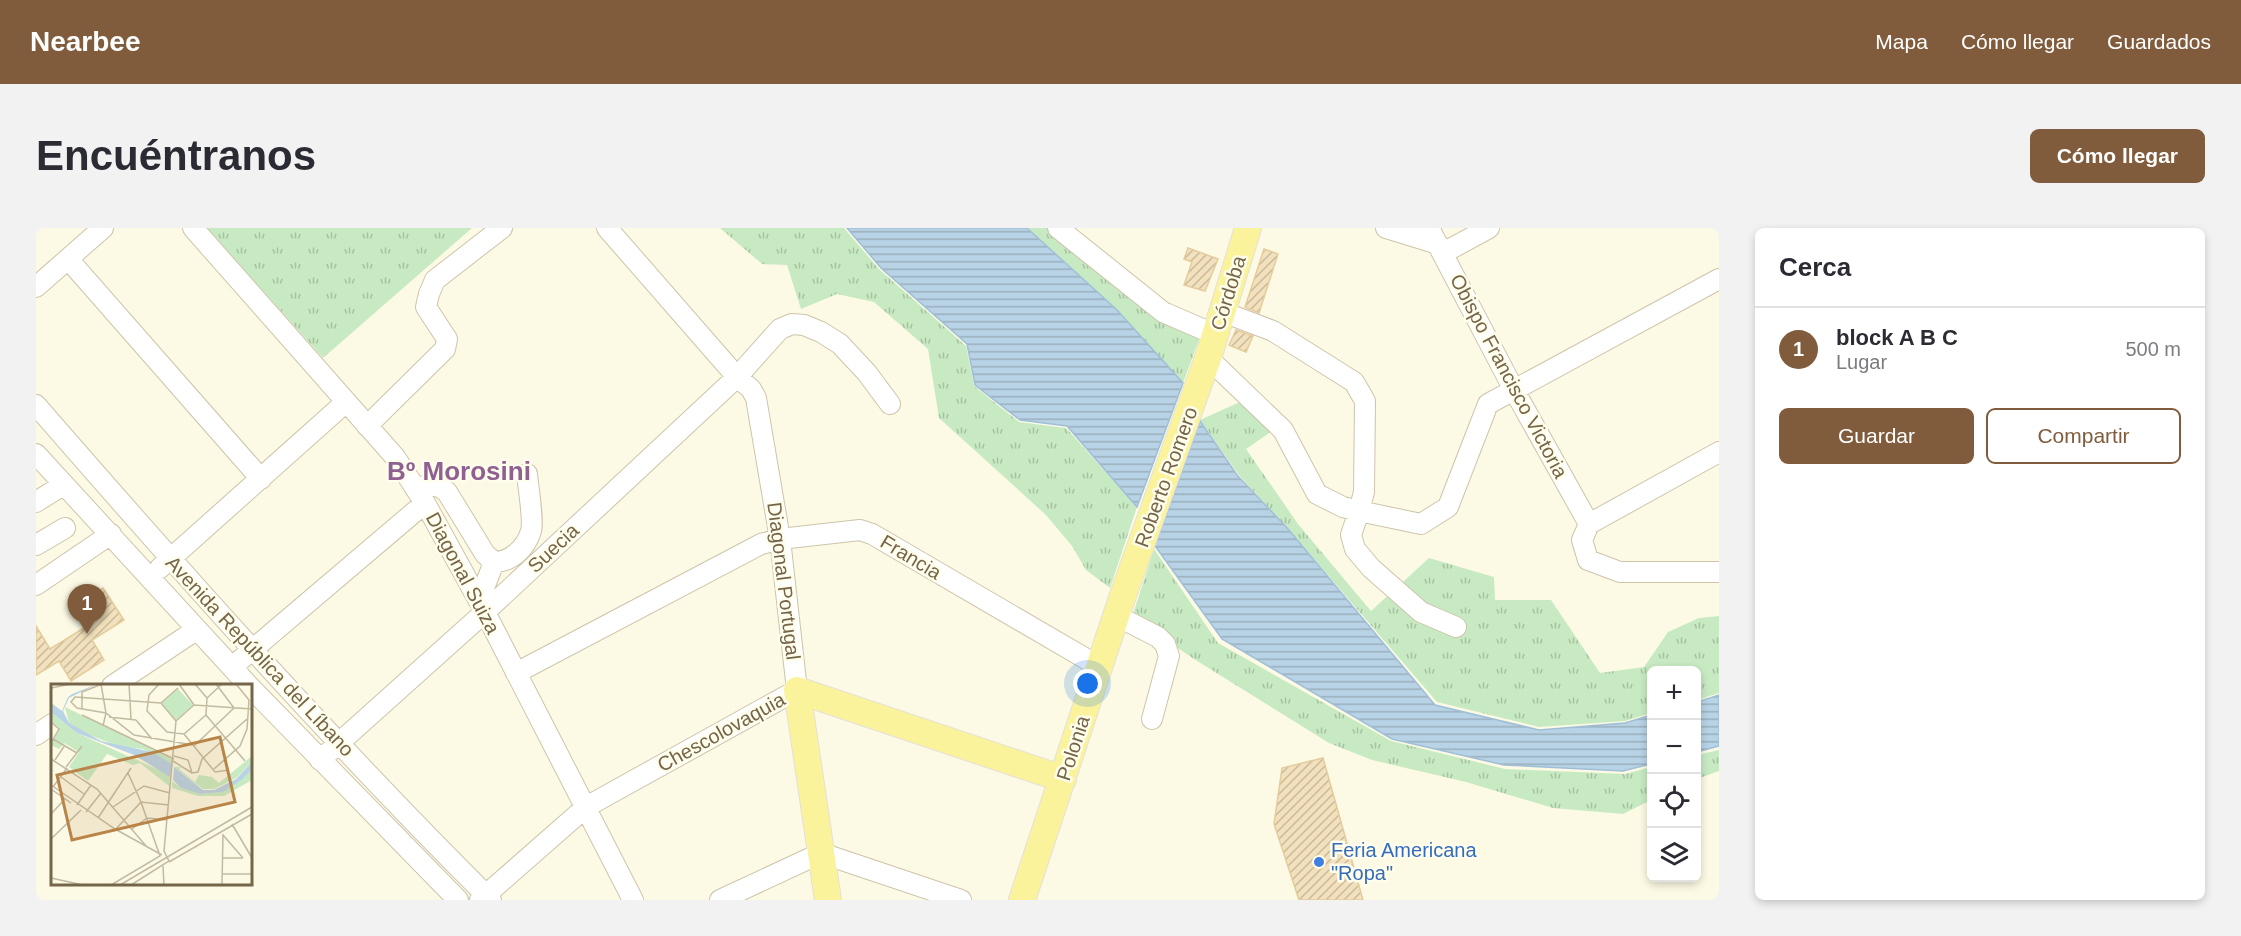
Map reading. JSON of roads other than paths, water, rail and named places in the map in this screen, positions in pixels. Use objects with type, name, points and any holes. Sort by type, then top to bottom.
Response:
[{"type":"main road","name":"Córdoba","points":[[1215,335],[1248,228]]},
{"type":"main road","name":"Roberto Romero","points":[[1120,606],[1215,335]]},
{"type":"main road","name":"Polonia","points":[[1022,900],[1120,606]]},
{"type":"main road","name":"Chescolovaquia","points":[[797,690],[1063,779]]},
{"type":"main road","name":"Diagonal Portugal","points":[[797,690],[828,900]]},
{"type":"street","points":[[36,287],[104,228]]},
{"type":"street","name":"Diagonal Suiza","points":[[193,228],[395,457],[420,495],[482,606],[633,900]]},
{"type":"street","points":[[367,426],[445,349],[447,339],[426,307],[435,280],[502,228]]},
{"type":"street","name":"Diagonal Portugal","points":[[607,228],[737,377],[751,389],[759,409],[780,539],[797,690]]},
{"type":"street","points":[[1058,228],[1163,312],[1215,335],[1272,331],[1354,382],[1365,401],[1364,492],[1351,535],[1355,549],[1421,612],[1456,627]]},
{"type":"street","points":[[1386,228],[1437,242],[1489,228]]},
{"type":"street","name":"Obispo Francisco Victoria","points":[[1437,242],[1514,390],[1588,524]]},
{"type":"street","points":[[68,259],[261,479]]},
{"type":"street","points":[[1215,335],[1283,430],[1317,494],[1342,507],[1421,524],[1449,507],[1488,404],[1719,279]]},
{"type":"street","name":"Suecia","points":[[320,760],[482,606],[737,377],[780,329],[792,324],[804,325],[840,344],[867,372],[890,405]]},
{"type":"street","points":[[151,576],[346,402]]},
{"type":"street","name":"Avenida República del Líbano","points":[[36,405],[170,560],[486,898]]},
{"type":"street","points":[[1719,453],[1588,524],[1582,540],[1588,560],[1620,572],[1719,572]]},
{"type":"street","name":"Avenida República del Líbano","points":[[36,454],[151,576],[196,630],[248,684]]},
{"type":"street","points":[[494,562],[511,559],[521,549],[532,530],[527,474]]},
{"type":"street","points":[[232,667],[432,484],[441,486],[447,492],[485,554],[494,562]]},
{"type":"street","points":[[36,502],[63,485]]},
{"type":"street","points":[[36,545],[65,528]]},
{"type":"street","name":"Francia","points":[[516,673],[761,544],[780,539],[860,530],[872,534],[1100,667]]},
{"type":"street","points":[[36,585],[111,534]]},
{"type":"street","points":[[482,606],[494,562]]},
{"type":"street","points":[[1120,606],[1165,644],[1169,656],[1152,720]]},
{"type":"street","points":[[115,684],[196,630]]},
{"type":"street","name":"Avenida República del Líbano","points":[[252,688],[458,900]]},
{"type":"street","name":"Chescolovaquia","points":[[486,898],[586,807],[797,690]]},
{"type":"street","points":[[36,735],[51,725]]},
{"type":"street","points":[[720,900],[821,853],[961,900]]},
{"type":"water","points":[[847,228],[1027,228],[1117,310],[1183,383],[1137,507],[1067,426],[1020,420],[975,385],[967,344],[881,268]]},
{"type":"water","points":[[1200,421],[1237,475],[1288,529],[1435,705],[1539,730],[1625,723],[1647,716],[1647,765],[1623,771],[1504,765],[1392,739],[1222,639],[1155,546]]},
{"type":"water","points":[[1719,695],[1719,746],[1701,751],[1701,720],[1701,701]]},
{"type":"place","name":"block A B C","points":[[87,634]]},
{"type":"place","name":"Feria Americana \"Ropa\"","points":[[1319,862]]},
{"type":"district","name":"Bº Morosini","points":[[459,471]]}]
